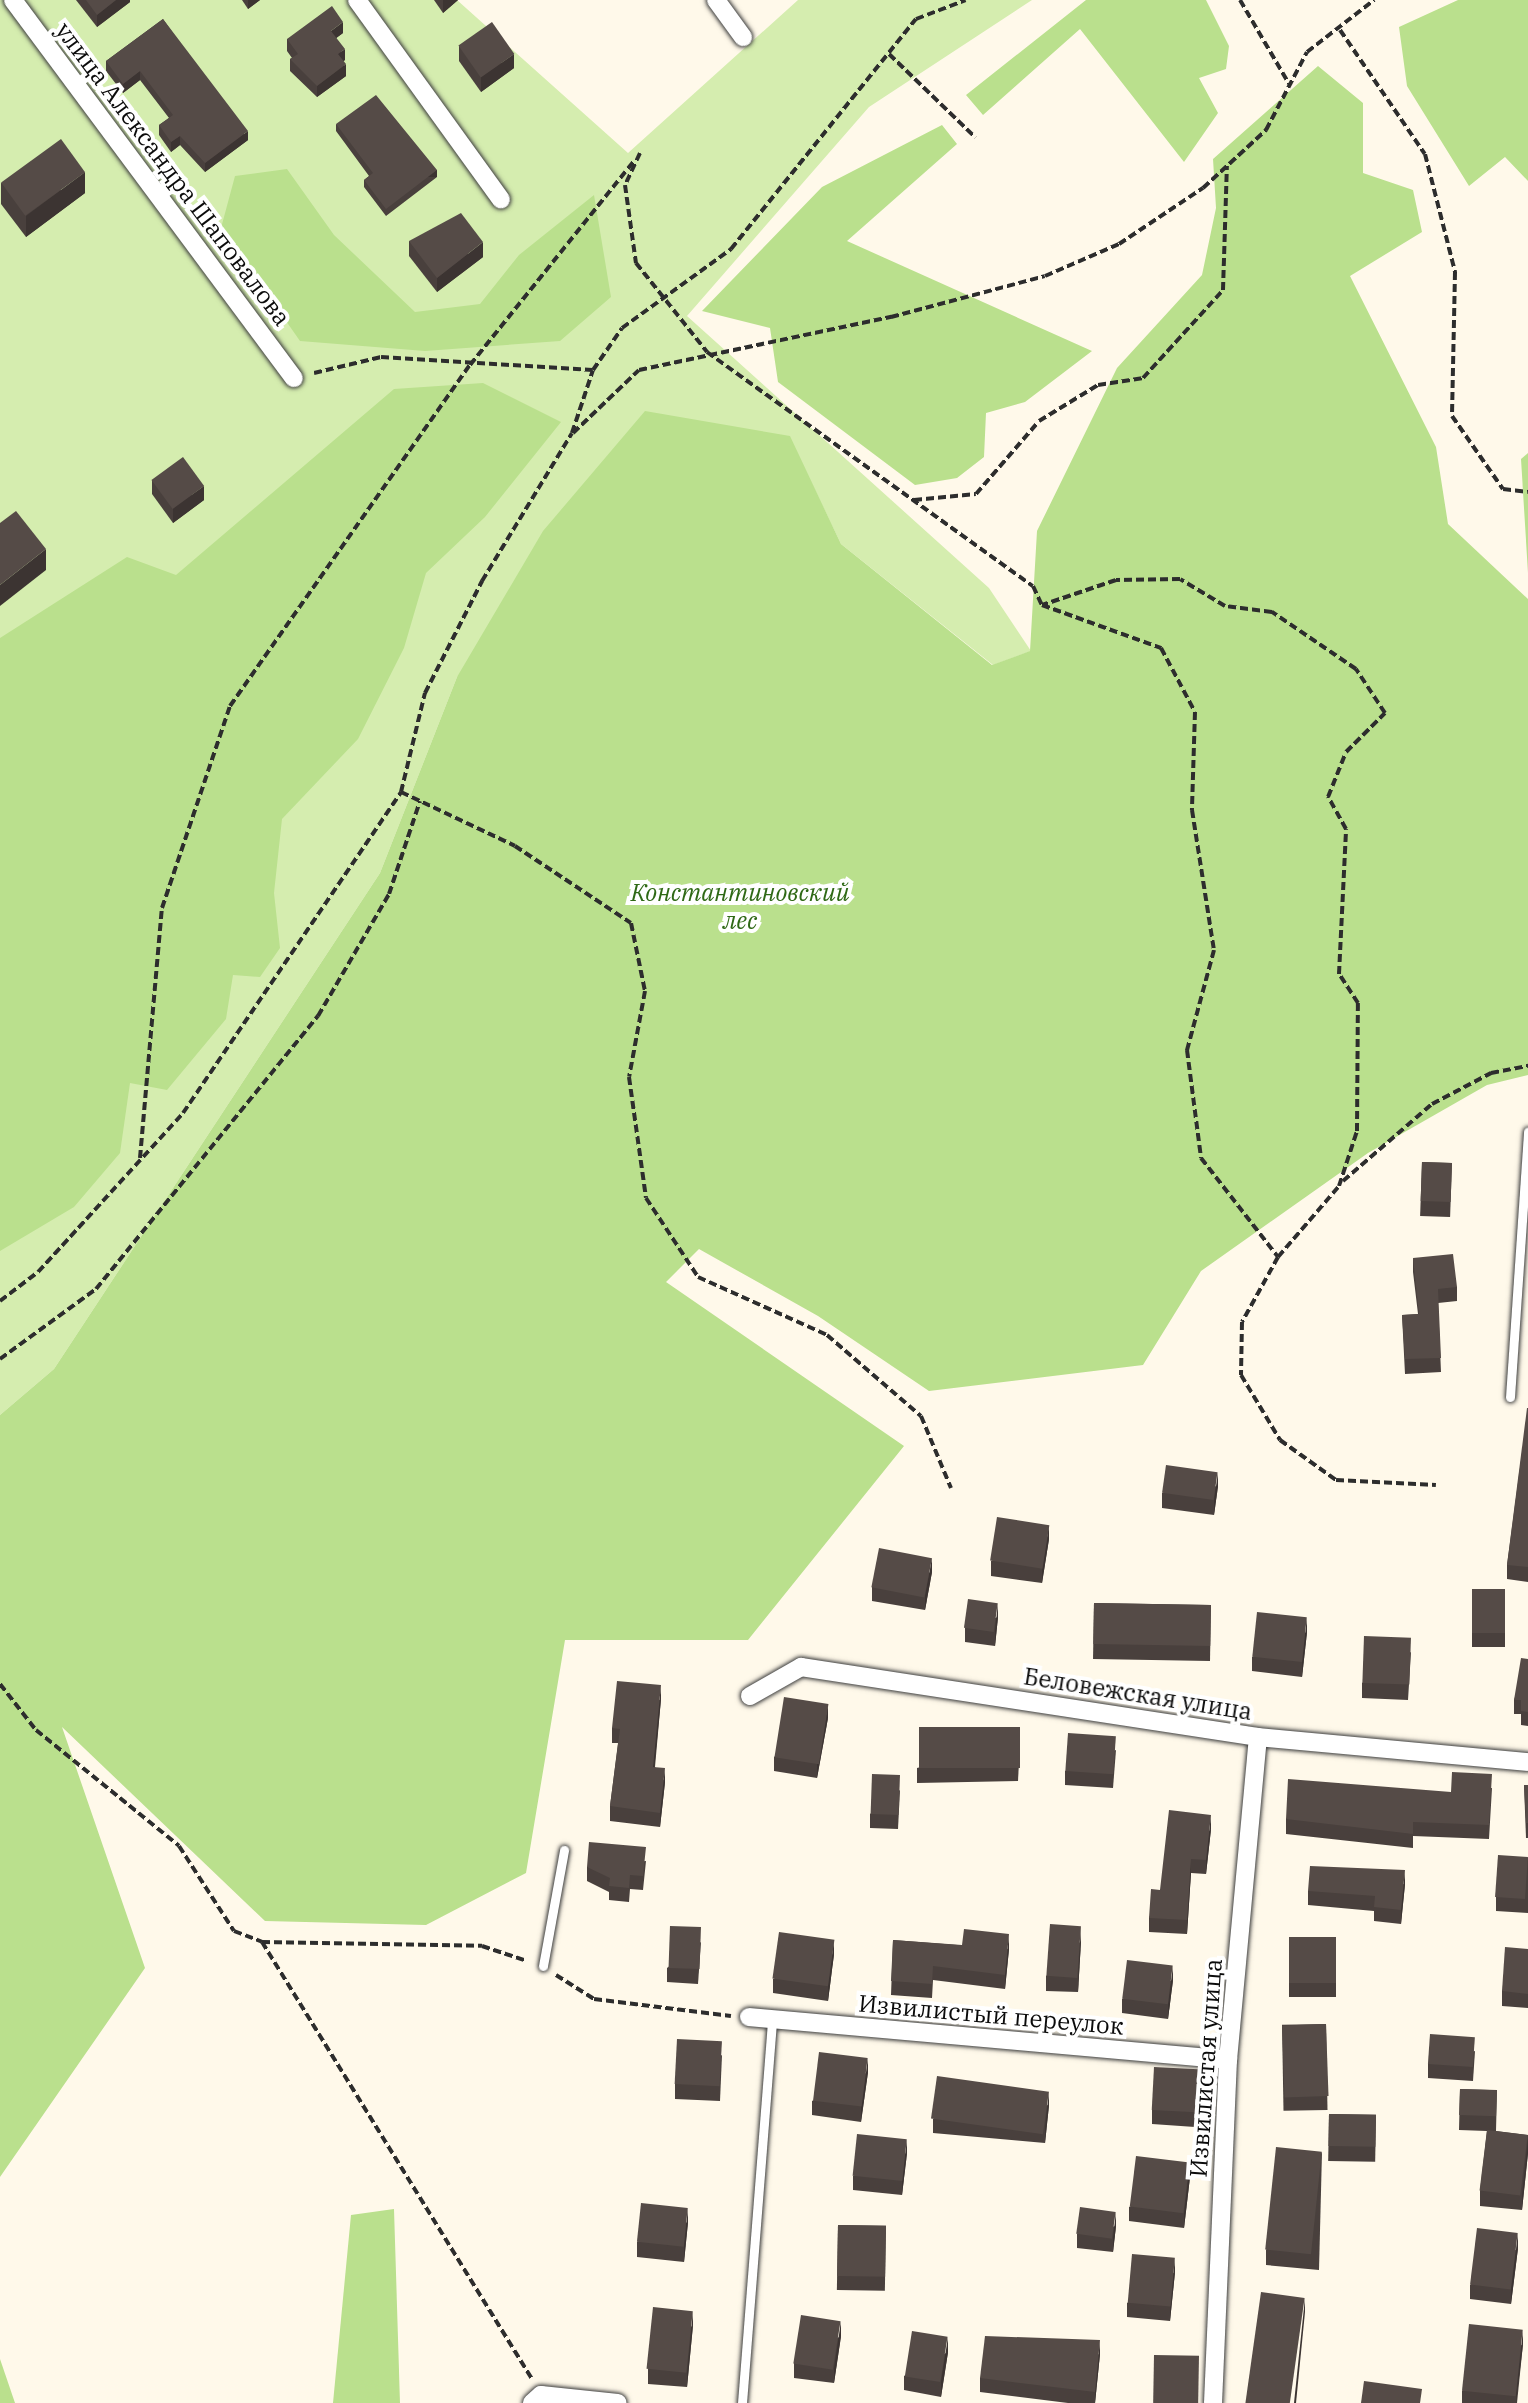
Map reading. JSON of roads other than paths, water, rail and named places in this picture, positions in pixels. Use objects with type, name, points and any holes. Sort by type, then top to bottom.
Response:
[{"type":"street","name":"улица Александра Шаповалова","points":[[13,0],[294,378]]},
{"type":"street","points":[[357,0],[501,200]]},
{"type":"street","points":[[716,0],[743,37]]},
{"type":"street","name":"Беловежская улица","points":[[750,1696],[801,1667],[1258,1737],[1528,1762]]},
{"type":"street","name":"Извилистая улица","points":[[1213,2403],[1228,2060],[1258,1737]]},
{"type":"street","name":"Извилистый переулок","points":[[749,2017],[1228,2060]]},
{"type":"street","points":[[536,2399],[618,2403]]},
{"type":"lane","points":[[1510,1397],[1528,1132]]},
{"type":"lane","points":[[543,1966],[564,1850]]},
{"type":"lane","points":[[742,2403],[772,2019]]},
{"type":"park label","name":"Константиновский лес","points":[[740,907]]}]
